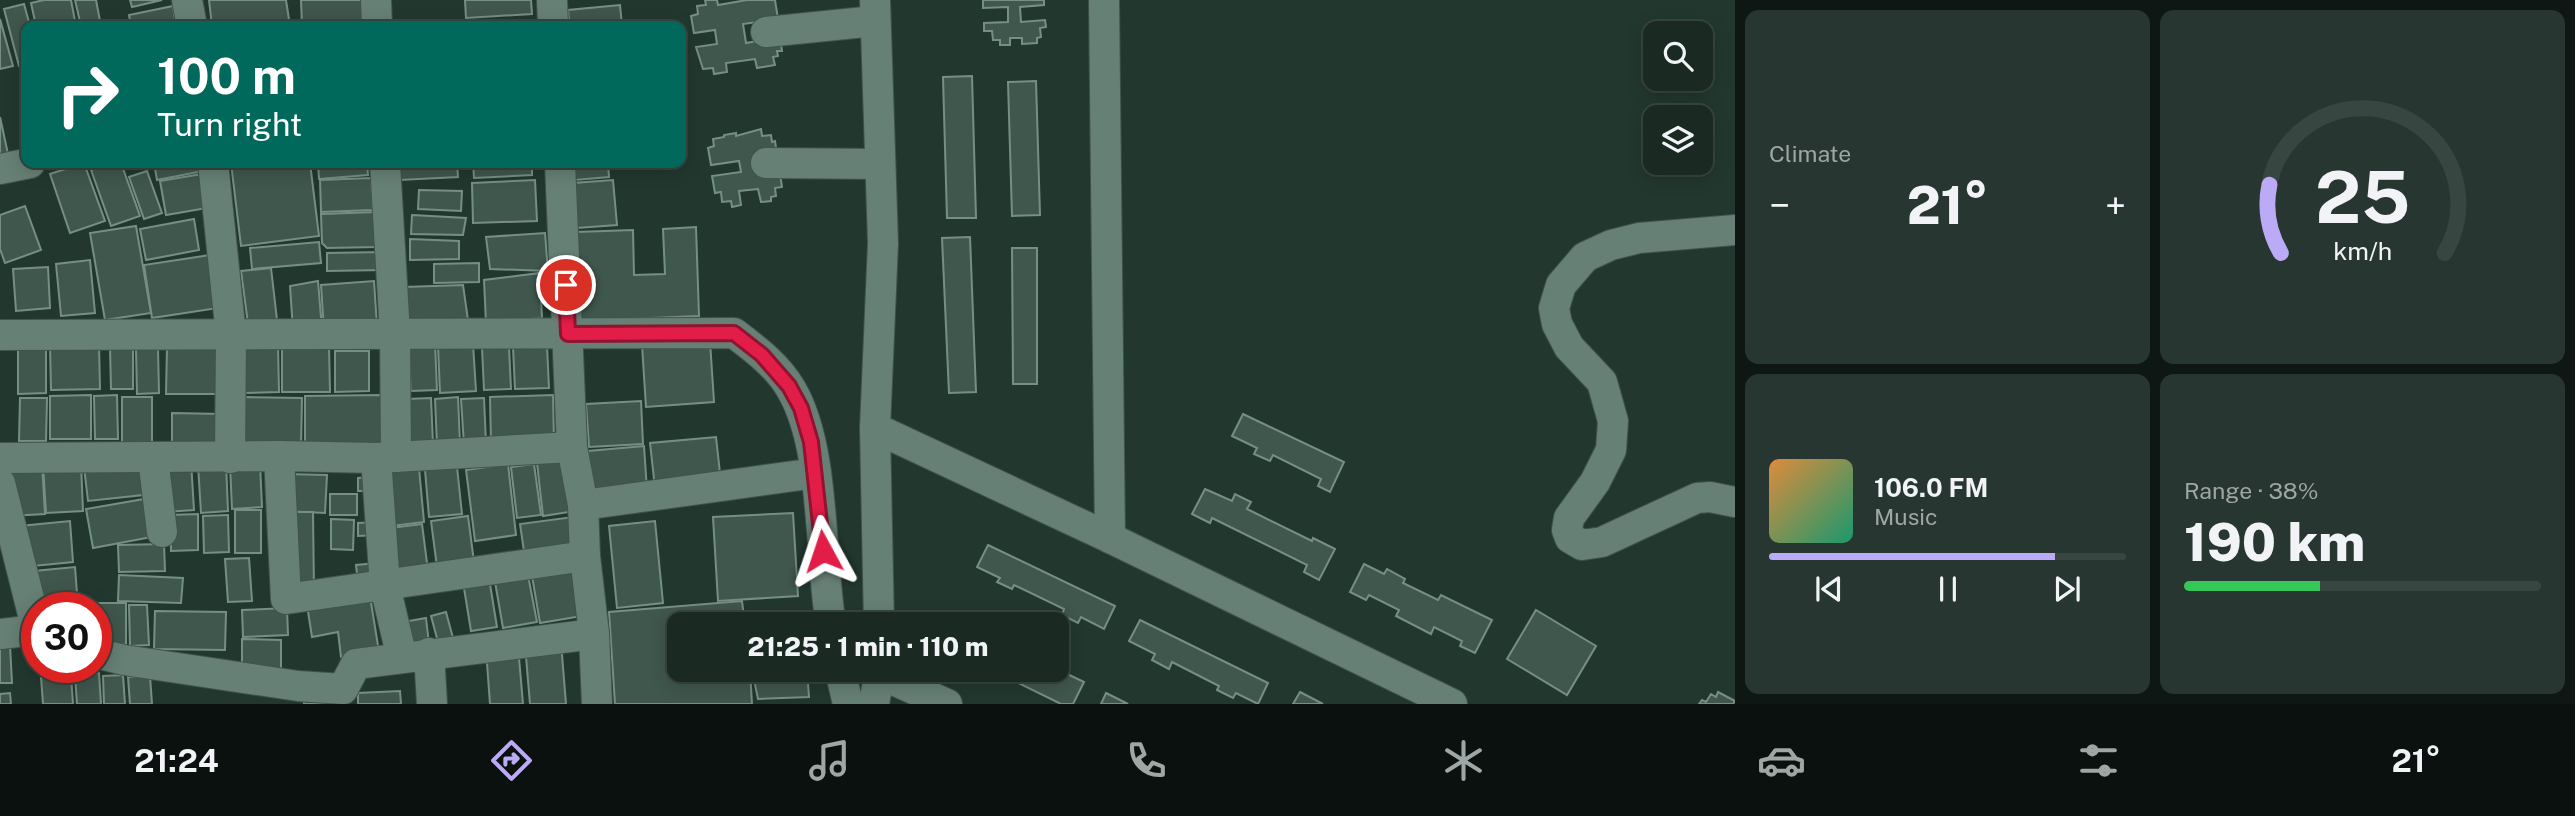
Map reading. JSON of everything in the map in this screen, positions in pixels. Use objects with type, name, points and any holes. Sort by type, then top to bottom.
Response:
[{"type":"street","points":[[187,0],[191,21]]},
{"type":"street","points":[[376,0],[377,21]]},
{"type":"street","points":[[552,0],[553,21]]},
{"type":"street","points":[[1104,0],[1110,538]]},
{"type":"street","points":[[766,32],[875,10],[883,243],[875,428],[879,612]]},
{"type":"street","points":[[766,163],[880,164]]},
{"type":"street","points":[[0,169],[21,165]]},
{"type":"street","points":[[214,168],[231,335],[230,458]]},
{"type":"street","points":[[385,168],[395,334],[386,458],[385,586],[416,656],[432,704]]},
{"type":"street","points":[[560,168],[572,447],[583,505],[597,704]]},
{"type":"street","points":[[1735,230],[1639,237],[1611,245],[1585,257],[1561,285],[1554,308],[1569,347],[1602,382],[1613,421],[1611,450],[1595,482],[1569,518],[1567,530],[1570,538],[1581,545],[1602,542],[1698,498],[1710,497],[1735,502]]},
{"type":"street","points":[[0,335],[734,333],[762,355],[789,386],[801,408],[811,442],[816,474],[830,612]]},
{"type":"street","points":[[875,428],[1110,538],[1452,704]]},
{"type":"street","points":[[0,458],[386,458],[572,447]]},
{"type":"street","points":[[278,456],[286,599],[585,556]]},
{"type":"street","points":[[153,458],[162,532]]},
{"type":"street","points":[[583,505],[816,474]]},
{"type":"street","points":[[0,483],[21,631]]},
{"type":"street","points":[[112,657],[297,695],[343,689],[356,664],[594,634]]},
{"type":"street","points":[[843,682],[848,704]]},
{"type":"street","points":[[874,704],[878,682]]},
{"type":"street","points":[[901,682],[947,704]]},
{"type":"building","points":[[71,0],[75,21],[35,21],[31,3]]},
{"type":"building","points":[[75,0],[96,0],[100,21],[80,21]]},
{"type":"building","points":[[130,0],[162,0],[132,7]]},
{"type":"building","points":[[209,0],[286,0],[289,21],[211,21]]},
{"type":"building","points":[[301,0],[366,0],[367,21],[302,21]]},
{"type":"building","points":[[465,0],[531,0],[532,14],[466,18]]},
{"type":"building","points":[[705,0],[717,0],[718,5],[747,0],[775,0],[778,19],[743,24],[746,43],[780,37],[782,51],[777,51],[778,56],[773,57],[775,65],[757,68],[755,59],[726,63],[727,72],[714,74],[713,68],[703,69],[696,47],[717,44],[715,30],[694,33],[691,16],[698,14],[697,6],[706,5]]},
{"type":"building","points":[[983,0],[1044,0],[1044,5],[1020,7],[1021,22],[1045,20],[1046,27],[1040,28],[1041,37],[1037,38],[1037,43],[1022,44],[1022,38],[1010,38],[1010,45],[1000,45],[1000,40],[993,40],[992,31],[984,31],[984,23],[1008,22],[1008,7],[983,8]]},
{"type":"building","points":[[24,4],[29,21],[21,21],[19,66],[4,9]]},
{"type":"building","points":[[620,5],[622,21],[569,21],[568,10]]},
{"type":"building","points":[[173,6],[175,21],[130,21],[129,15]]},
{"type":"building","points":[[0,19],[13,66],[0,69]]},
{"type":"building","points":[[972,76],[976,218],[947,218],[943,77]]},
{"type":"building","points":[[1036,81],[1040,215],[1012,216],[1008,82]]},
{"type":"building","points":[[0,117],[8,154],[0,156]]},
{"type":"building","points":[[761,129],[762,136],[771,135],[772,142],[775,141],[782,187],[775,188],[776,196],[771,197],[771,201],[761,202],[758,189],[739,191],[741,205],[732,207],[731,201],[722,202],[721,192],[715,193],[712,176],[741,172],[739,161],[711,165],[708,148],[714,146],[713,139],[724,135],[736,133],[736,136]]},
{"type":"building","points":[[69,168],[86,168],[105,221],[70,233],[50,174]]},
{"type":"building","points":[[123,168],[140,216],[111,226],[91,170]]},
{"type":"building","points":[[155,168],[202,168],[203,171],[157,180]]},
{"type":"building","points":[[232,168],[311,168],[319,236],[241,246]]},
{"type":"building","points":[[318,168],[367,168],[368,175],[319,179]]},
{"type":"building","points":[[400,168],[457,168],[458,177],[400,180]]},
{"type":"building","points":[[473,168],[532,168],[532,175],[474,178]]},
{"type":"building","points":[[574,168],[608,168],[609,177],[575,180]]},
{"type":"building","points":[[147,171],[162,213],[144,219],[129,177]]},
{"type":"building","points":[[202,174],[207,208],[166,215],[160,181]]},
{"type":"building","points":[[371,178],[373,210],[321,212],[320,180]]},
{"type":"building","points":[[535,180],[537,221],[473,223],[472,183]]},
{"type":"building","points":[[613,180],[617,225],[577,228],[573,183]]},
{"type":"building","points":[[419,190],[462,191],[461,211],[418,209]]},
{"type":"building","points":[[25,206],[41,250],[5,263],[0,249],[0,215]]},
{"type":"building","points":[[375,212],[376,247],[327,248],[322,243],[321,214]]},
{"type":"building","points":[[412,215],[466,218],[463,235],[411,234]]},
{"type":"building","points":[[194,219],[199,250],[146,260],[140,229]]},
{"type":"building","points":[[136,226],[151,313],[105,320],[90,233]]},
{"type":"building","points":[[696,227],[699,316],[579,321],[576,232],[633,230],[634,275],[665,274],[663,229]]},
{"type":"building","points":[[545,233],[548,271],[490,269],[486,237]]},
{"type":"building","points":[[970,237],[976,392],[949,393],[942,238]]},
{"type":"building","points":[[410,239],[459,241],[459,259],[410,260]]},
{"type":"building","points":[[319,242],[321,263],[252,269],[250,248]]},
{"type":"building","points":[[1012,248],[1037,248],[1037,384],[1013,384]]},
{"type":"building","points":[[383,252],[384,270],[327,271],[327,253]]},
{"type":"building","points":[[210,255],[218,308],[152,318],[144,265]]},
{"type":"building","points":[[90,260],[95,313],[61,316],[56,264]]},
{"type":"building","points":[[479,263],[479,282],[434,283],[434,264]]},
{"type":"building","points":[[48,267],[50,308],[16,311],[13,269]]},
{"type":"building","points":[[271,268],[277,320],[248,324],[241,271]]},
{"type":"building","points":[[540,273],[542,318],[486,323],[484,280]]},
{"type":"building","points":[[318,281],[322,329],[293,330],[290,286]]},
{"type":"building","points":[[374,281],[377,326],[324,330],[321,285]]},
{"type":"building","points":[[463,285],[468,320],[403,322],[404,287]]},
{"type":"building","points":[[710,341],[714,402],[646,407],[642,345]]},
{"type":"building","points":[[435,343],[437,390],[411,391],[408,345]]},
{"type":"building","points":[[99,344],[100,389],[51,390],[50,345]]},
{"type":"building","points":[[473,344],[476,391],[440,393],[438,346]]},
{"type":"building","points":[[18,345],[46,345],[46,393],[18,394]]},
{"type":"building","points":[[243,345],[278,345],[279,392],[243,393]]},
{"type":"building","points":[[282,345],[329,345],[330,392],[282,392]]},
{"type":"building","points":[[547,346],[549,388],[515,389],[513,347]]},
{"type":"building","points":[[110,347],[133,347],[133,389],[111,389]]},
{"type":"building","points":[[167,347],[226,347],[225,394],[166,394]]},
{"type":"building","points":[[509,347],[511,389],[484,390],[482,348]]},
{"type":"building","points":[[158,348],[159,393],[137,394],[136,349]]},
{"type":"building","points":[[335,351],[369,351],[369,391],[335,392]]},
{"type":"building","points":[[91,395],[91,439],[50,439],[50,396]]},
{"type":"building","points":[[117,395],[118,439],[95,439],[94,396]]},
{"type":"building","points":[[381,395],[381,443],[305,444],[305,396]]},
{"type":"building","points":[[553,395],[554,442],[491,444],[490,397]]},
{"type":"building","points":[[122,397],[152,397],[152,445],[122,445]]},
{"type":"building","points":[[243,397],[302,398],[301,446],[242,445]]},
{"type":"building","points":[[458,397],[460,444],[437,445],[435,399]]},
{"type":"building","points":[[20,398],[47,398],[46,441],[19,441]]},
{"type":"building","points":[[431,398],[433,444],[410,445],[407,399]]},
{"type":"building","points":[[484,398],[486,443],[464,445],[461,399]]},
{"type":"building","points":[[641,401],[643,444],[589,447],[586,404]]},
{"type":"building","points":[[172,413],[222,414],[222,446],[172,446]]},
{"type":"building","points":[[1243,414],[1344,462],[1330,492],[1318,486],[1321,479],[1273,455],[1270,461],[1254,454],[1257,448],[1232,436]]},
{"type":"building","points":[[716,437],[721,482],[655,488],[650,443]]},
{"type":"building","points":[[644,446],[647,490],[591,494],[588,451]]},
{"type":"building","points":[[563,460],[569,512],[543,516],[537,463]]},
{"type":"building","points":[[140,461],[143,495],[88,501],[84,467]]},
{"type":"building","points":[[191,461],[194,510],[165,512],[162,463]]},
{"type":"building","points":[[42,463],[45,514],[10,516],[7,465]]},
{"type":"building","points":[[81,463],[83,511],[46,513],[43,465]]},
{"type":"building","points":[[226,463],[228,511],[201,513],[198,465]]},
{"type":"building","points":[[260,463],[262,507],[232,509],[230,465]]},
{"type":"building","points":[[508,464],[516,535],[475,541],[466,470]]},
{"type":"building","points":[[534,464],[541,515],[517,518],[511,467]]},
{"type":"building","points":[[457,467],[462,514],[429,517],[425,470]]},
{"type":"building","points":[[419,468],[424,522],[392,526],[386,471]]},
{"type":"building","points":[[285,474],[327,475],[325,513],[283,511]]},
{"type":"building","points":[[373,477],[373,491],[358,491],[358,478]]},
{"type":"building","points":[[1205,489],[1232,501],[1235,494],[1251,502],[1247,509],[1312,541],[1313,538],[1335,549],[1319,580],[1304,572],[1307,565],[1212,518],[1210,523],[1192,514]]},
{"type":"building","points":[[330,494],[357,494],[357,515],[330,515]]},
{"type":"building","points":[[150,498],[157,536],[93,548],[86,509]]},
{"type":"building","points":[[235,510],[261,510],[261,553],[235,553]]},
{"type":"building","points":[[288,512],[313,512],[314,591],[289,591]]},
{"type":"building","points":[[793,513],[798,596],[718,601],[713,517]]},
{"type":"building","points":[[198,514],[198,550],[171,551],[170,515]]},
{"type":"building","points":[[228,515],[229,552],[204,553],[203,516]]},
{"type":"building","points":[[468,516],[474,562],[437,567],[431,521]]},
{"type":"building","points":[[573,517],[578,550],[525,558],[520,524]]},
{"type":"building","points":[[331,519],[354,520],[353,550],[331,549]]},
{"type":"building","points":[[70,521],[73,562],[23,567],[20,526]]},
{"type":"building","points":[[655,521],[663,603],[617,608],[609,526]]},
{"type":"building","points":[[378,522],[378,535],[358,536],[358,523]]},
{"type":"building","points":[[422,524],[428,571],[396,575],[390,528]]},
{"type":"building","points":[[164,544],[165,571],[119,572],[118,545]]},
{"type":"building","points":[[988,545],[1115,606],[1104,629],[1081,617],[1078,623],[1069,618],[1069,612],[1063,612],[1064,609],[1014,585],[1012,589],[997,582],[1000,578],[977,567]]},
{"type":"building","points":[[249,558],[252,601],[228,602],[225,559]]},
{"type":"building","points":[[378,563],[358,584],[356,565]]},
{"type":"building","points":[[573,563],[582,616],[540,623],[531,570]]},
{"type":"building","points":[[1364,564],[1384,574],[1387,569],[1405,579],[1403,583],[1438,600],[1441,595],[1492,620],[1475,653],[1460,646],[1462,641],[1434,627],[1431,634],[1396,616],[1399,610],[1369,595],[1366,600],[1350,592]]},
{"type":"building","points":[[75,567],[77,592],[36,592],[34,571]]},
{"type":"building","points":[[527,570],[537,622],[503,628],[494,576]]},
{"type":"building","points":[[119,575],[183,578],[181,603],[118,601]]},
{"type":"building","points":[[489,578],[497,627],[471,631],[463,582]]},
{"type":"building","points":[[370,596],[379,652],[341,657],[338,632],[312,637],[307,605]]},
{"type":"building","points":[[742,601],[743,612],[667,612],[667,682],[751,682],[752,704],[615,704],[609,612]]},
{"type":"building","points":[[112,603],[126,603],[126,644],[112,644]]},
{"type":"building","points":[[129,605],[147,605],[149,645],[130,646]]},
{"type":"building","points":[[287,608],[288,635],[243,637],[242,610]]},
{"type":"building","points":[[1536,610],[1596,646],[1567,695],[1507,659]]},
{"type":"building","points":[[155,611],[226,612],[225,650],[154,649]]},
{"type":"building","points":[[446,612],[453,638],[438,642],[431,616]]},
{"type":"building","points":[[426,618],[429,644],[406,647],[403,622]]},
{"type":"building","points":[[1140,620],[1268,683],[1258,704],[1236,693],[1233,698],[1217,690],[1219,686],[1172,662],[1169,669],[1152,660],[1155,654],[1129,641]]},
{"type":"building","points":[[242,639],[281,640],[281,676],[242,675]]},
{"type":"building","points":[[561,642],[566,704],[530,704],[525,645]]},
{"type":"building","points":[[10,645],[12,683],[0,683],[0,646]]},
{"type":"building","points":[[518,646],[523,704],[490,704],[486,649]]},
{"type":"building","points":[[123,675],[125,704],[104,704],[103,683],[112,683],[112,676]]},
{"type":"building","points":[[1069,675],[1084,682],[1073,704],[1061,704],[1016,682],[1069,682]]},
{"type":"building","points":[[150,676],[152,704],[130,704],[128,677]]},
{"type":"building","points":[[754,682],[808,682],[809,697],[758,699]]},
{"type":"building","points":[[41,683],[72,683],[73,704],[43,704]]},
{"type":"building","points":[[76,683],[100,683],[101,704],[77,704]]},
{"type":"building","points":[[400,691],[401,704],[358,704],[358,693]]},
{"type":"building","points":[[1300,692],[1323,704],[1293,704]]},
{"type":"building","points":[[1718,692],[1735,701],[1733,704],[1699,704],[1702,700],[1706,702],[1711,694],[1716,697]]},
{"type":"building","points":[[10,693],[11,704],[0,704],[0,694]]},
{"type":"building","points":[[1106,693],[1128,704],[1101,704]]},
{"type":"building","points":[[304,699],[342,701],[342,704],[304,704]]},
{"type":"route","points":[[566,285],[568,334],[734,333],[762,355],[789,386],[801,408],[811,442],[816,474],[823,551]]}]
